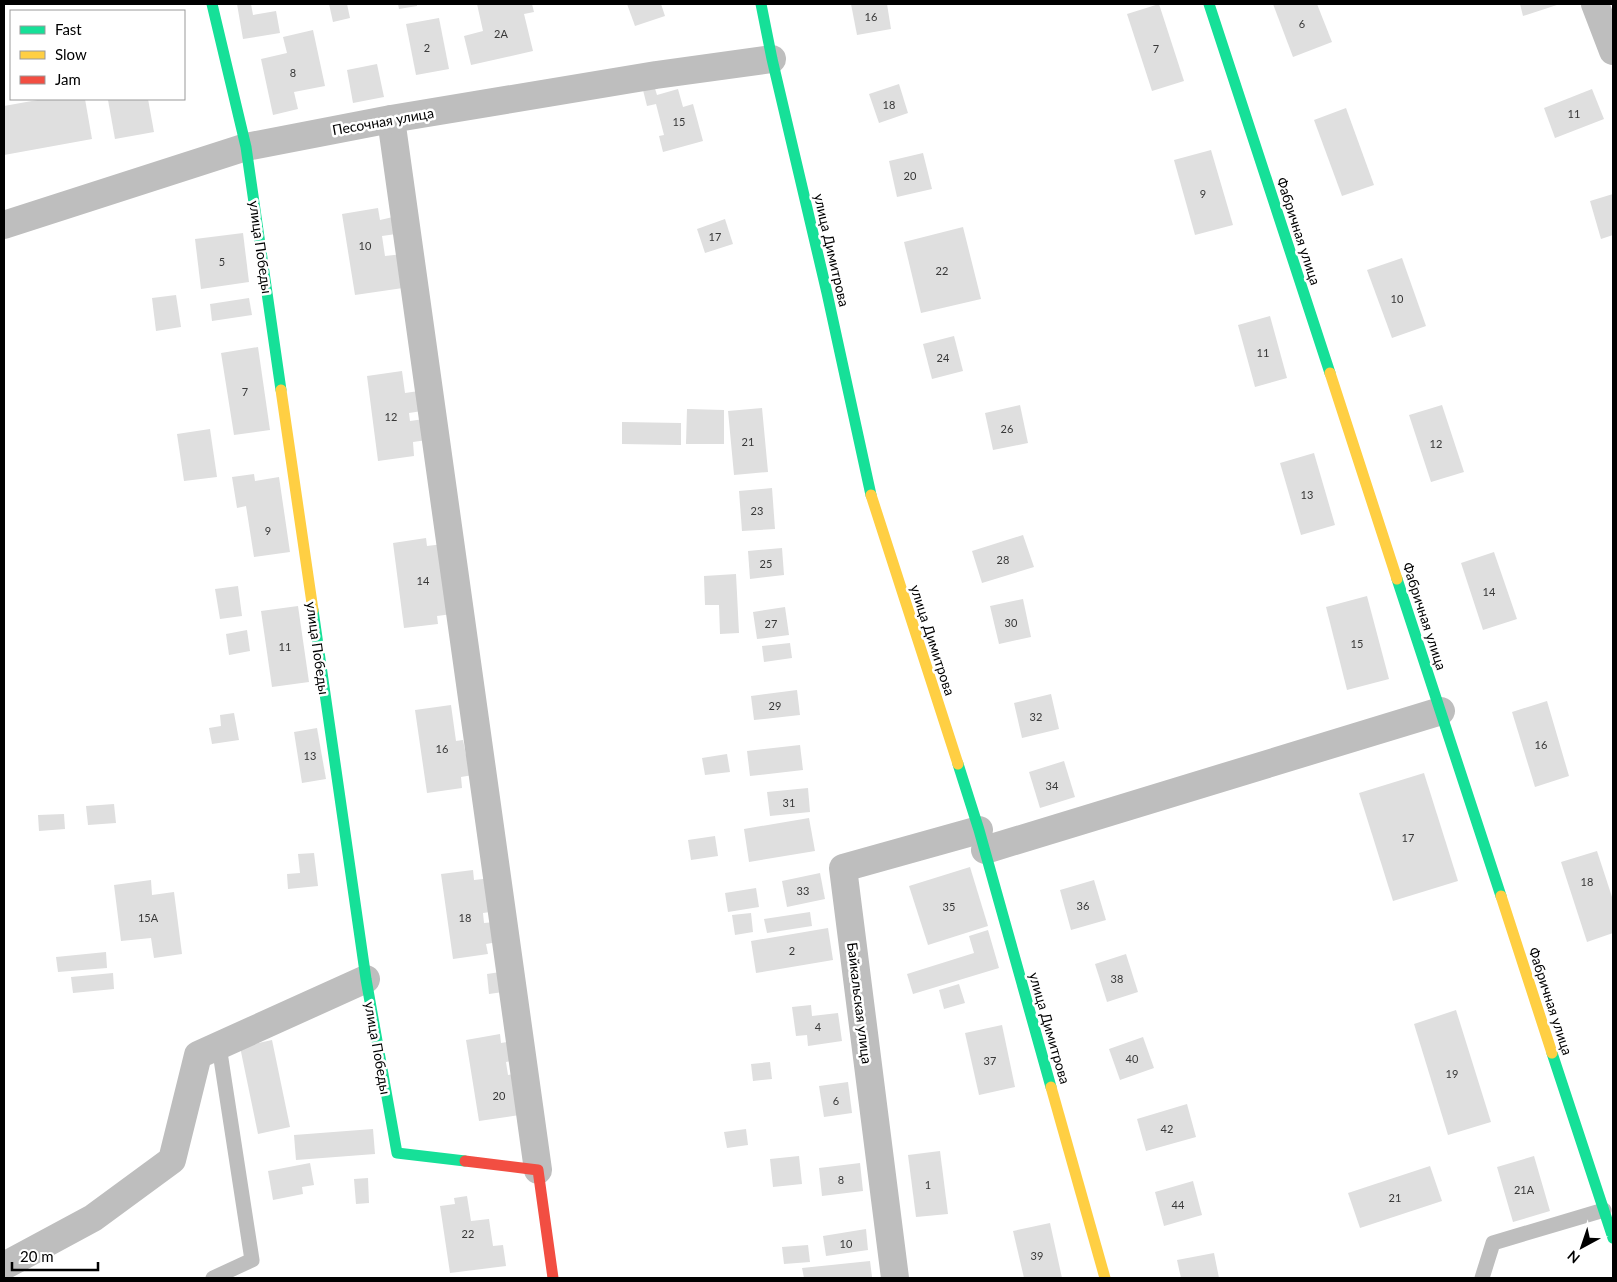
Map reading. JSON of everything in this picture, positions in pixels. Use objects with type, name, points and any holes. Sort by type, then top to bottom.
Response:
[{"type":"street","name":"улица Победы","points":[[212,4],[246,147],[366,979],[397,1153],[538,1170]]},
{"type":"street","name":"улица Димитрова","points":[[761,4],[772,59],[828,293],[872,501],[982,840],[1105,1278]]},
{"type":"street","name":"Фабричная улица","points":[[1209,4],[1613,1238]]},
{"type":"street","points":[[1595,4],[1613,51]]},
{"type":"street","name":"Песочная улица","points":[[4,224],[246,147],[391,119],[656,75],[772,59]]},
{"type":"street","points":[[391,119],[553,1278]]},
{"type":"street","points":[[982,840],[1441,712]]},
{"type":"street","name":"Байкальская улица","points":[[895,1278],[843,868],[982,840]]},
{"type":"street","points":[[4,1266],[93,1218],[172,1160],[198,1055],[366,979]]},
{"type":"lane","points":[[213,1278],[252,1260],[219,1046]]},
{"type":"lane","points":[[1482,1278],[1492,1243],[1604,1210]]},
{"type":"building","points":[[237,4],[251,4],[253,15],[276,11],[280,33],[243,39]]},
{"type":"building","points":[[329,4],[347,4],[350,18],[333,22]]},
{"type":"building","points":[[398,4],[417,4],[417,6],[399,9]]},
{"type":"building","points":[[477,4],[532,4],[534,12],[524,14],[533,51],[471,65],[464,36],[483,31]]},
{"type":"building","points":[[627,4],[661,4],[665,16],[635,26]]},
{"type":"building","points":[[851,4],[887,4],[891,29],[857,35]]},
{"type":"building","points":[[1159,4],[1184,81],[1152,91],[1127,14]]},
{"type":"building","points":[[1273,4],[1317,4],[1332,42],[1293,57]]},
{"type":"building","points":[[1520,4],[1560,4],[1523,16]]},
{"type":"building","points":[[439,18],[449,69],[416,75],[406,24]]},
{"type":"building","points":[[313,30],[325,86],[294,92],[298,109],[273,115],[261,59],[287,53],[283,37]]},
{"type":"building","points":[[377,64],[384,97],[353,103],[347,70]]},
{"type":"building","points":[[652,79],[657,95],[678,89],[683,107],[693,104],[703,141],[663,152],[659,136],[664,135],[656,104],[647,106],[641,82]]},
{"type":"building","points":[[899,84],[908,113],[879,123],[869,94]]},
{"type":"building","points":[[1592,89],[1604,119],[1555,138],[1544,108]]},
{"type":"building","points":[[37,100],[85,100],[92,139],[4,155],[4,106]]},
{"type":"building","points":[[108,100],[148,100],[154,132],[115,139]]},
{"type":"building","points":[[1346,108],[1374,185],[1342,196],[1314,120]]},
{"type":"building","points":[[1211,150],[1233,225],[1195,235],[1174,160]]},
{"type":"building","points":[[923,153],[932,189],[897,197],[889,161]]},
{"type":"building","points":[[1613,194],[1613,235],[1601,239],[1590,201]]},
{"type":"building","points":[[378,208],[380,220],[393,217],[396,234],[382,236],[385,256],[403,254],[403,288],[355,295],[342,214]]},
{"type":"building","points":[[725,219],[733,244],[705,253],[697,229]]},
{"type":"building","points":[[963,227],[981,299],[921,313],[904,242]]},
{"type":"building","points":[[243,233],[249,282],[201,289],[195,239]]},
{"type":"building","points":[[1402,258],[1426,326],[1392,338],[1367,270]]},
{"type":"building","points":[[176,295],[181,327],[156,331],[152,298]]},
{"type":"building","points":[[249,298],[252,315],[212,321],[210,304]]},
{"type":"building","points":[[1270,316],[1287,378],[1255,387],[1238,325]]},
{"type":"building","points":[[954,336],[963,371],[932,379],[923,344]]},
{"type":"building","points":[[258,347],[270,430],[234,435],[221,353]]},
{"type":"building","points":[[402,371],[405,393],[419,391],[422,411],[409,413],[410,421],[424,419],[427,440],[413,442],[414,456],[378,461],[367,376]]},
{"type":"building","points":[[1020,405],[1028,443],[993,450],[985,413]]},
{"type":"building","points":[[1442,405],[1464,472],[1431,482],[1409,415]]},
{"type":"building","points":[[762,408],[768,472],[734,475],[728,411]]},
{"type":"building","points":[[687,409],[724,410],[724,444],[686,444]]},
{"type":"building","points":[[622,422],[681,423],[681,445],[622,444]]},
{"type":"building","points":[[210,429],[217,477],[184,481],[177,434]]},
{"type":"building","points":[[1314,453],[1335,525],[1301,535],[1280,463]]},
{"type":"building","points":[[254,474],[255,481],[279,477],[290,552],[254,557],[246,506],[237,508],[232,477]]},
{"type":"building","points":[[772,488],[775,529],[742,531],[739,491]]},
{"type":"building","points":[[1023,535],[1034,567],[982,583],[972,551]]},
{"type":"building","points":[[426,538],[427,546],[443,544],[452,614],[437,616],[438,624],[404,628],[393,543]]},
{"type":"building","points":[[782,548],[784,575],[750,579],[748,551]]},
{"type":"building","points":[[1494,552],[1517,619],[1483,630],[1461,563]]},
{"type":"building","points":[[736,574],[739,633],[720,634],[719,605],[705,605],[704,576]]},
{"type":"building","points":[[238,586],[242,616],[220,619],[215,589]]},
{"type":"building","points":[[1367,596],[1389,679],[1347,690],[1326,607]]},
{"type":"building","points":[[1023,599],[1031,637],[999,644],[990,606]]},
{"type":"building","points":[[298,606],[309,682],[272,687],[261,611]]},
{"type":"building","points":[[785,607],[789,635],[757,639],[753,612]]},
{"type":"building","points":[[247,630],[250,651],[229,655],[226,634]]},
{"type":"building","points":[[790,643],[792,658],[764,662],[762,646]]},
{"type":"building","points":[[797,690],[800,715],[754,720],[751,696]]},
{"type":"building","points":[[1051,694],[1059,729],[1022,738],[1014,703]]},
{"type":"building","points":[[1547,701],[1569,776],[1535,787],[1512,712]]},
{"type":"building","points":[[451,705],[456,741],[463,740],[466,755],[470,755],[473,775],[461,777],[462,788],[427,793],[415,710]]},
{"type":"building","points":[[234,713],[239,740],[212,744],[209,728],[221,726],[220,715]]},
{"type":"building","points":[[317,728],[326,779],[302,783],[294,732]]},
{"type":"building","points":[[800,745],[803,770],[750,776],[747,751]]},
{"type":"building","points":[[727,754],[730,772],[705,775],[702,758]]},
{"type":"building","points":[[1064,761],[1075,797],[1040,808],[1029,772]]},
{"type":"building","points":[[1424,773],[1458,881],[1393,901],[1359,793]]},
{"type":"building","points":[[808,788],[810,812],[770,816],[767,792]]},
{"type":"building","points":[[114,804],[116,823],[88,825],[86,806]]},
{"type":"building","points":[[64,814],[65,829],[39,831],[38,815]]},
{"type":"building","points":[[809,818],[815,851],[749,862],[744,829]]},
{"type":"building","points":[[715,836],[718,856],[691,860],[688,840]]},
{"type":"building","points":[[1597,851],[1613,900],[1613,933],[1587,942],[1561,862]]},
{"type":"building","points":[[314,853],[318,886],[288,889],[287,874],[300,873],[298,854]]},
{"type":"building","points":[[970,867],[988,926],[928,945],[909,886]]},
{"type":"building","points":[[473,870],[474,880],[492,878],[497,911],[483,913],[484,923],[495,922],[498,942],[486,944],[488,954],[453,959],[441,874]]},
{"type":"building","points":[[820,873],[825,899],[787,907],[782,881]]},
{"type":"building","points":[[151,880],[152,895],[174,892],[182,954],[154,958],[151,938],[121,941],[114,885]]},
{"type":"building","points":[[1094,880],[1106,920],[1071,930],[1060,890]]},
{"type":"building","points":[[756,888],[759,907],[728,912],[725,893]]},
{"type":"building","points":[[810,912],[812,926],[767,933],[764,919]]},
{"type":"building","points":[[751,913],[753,932],[735,935],[732,915]]},
{"type":"building","points":[[828,928],[833,960],[756,973],[751,941]]},
{"type":"building","points":[[988,930],[999,968],[913,994],[907,974],[974,953],[969,936]]},
{"type":"building","points":[[106,952],[107,968],[58,972],[56,957]]},
{"type":"building","points":[[1126,954],[1138,992],[1107,1002],[1095,964]]},
{"type":"building","points":[[507,971],[510,991],[489,994],[487,974]]},
{"type":"building","points":[[113,973],[114,989],[73,993],[71,977]]},
{"type":"building","points":[[959,984],[965,1003],[944,1009],[939,990]]},
{"type":"building","points":[[811,1005],[812,1016],[838,1013],[842,1041],[808,1046],[807,1035],[796,1036],[792,1007]]},
{"type":"building","points":[[1456,1010],[1491,1122],[1448,1135],[1414,1024]]},
{"type":"building","points":[[1002,1025],[1015,1087],[979,1095],[965,1033]]},
{"type":"building","points":[[500,1034],[501,1043],[513,1041],[516,1060],[506,1062],[508,1075],[520,1073],[526,1114],[479,1121],[466,1040]]},
{"type":"building","points":[[1143,1037],[1154,1068],[1120,1080],[1109,1049]]},
{"type":"building","points":[[272,1040],[290,1127],[258,1134],[240,1047]]},
{"type":"building","points":[[770,1062],[772,1079],[753,1081],[751,1064]]},
{"type":"building","points":[[848,1082],[852,1113],[824,1117],[819,1086]]},
{"type":"building","points":[[1187,1104],[1196,1137],[1146,1151],[1137,1119]]},
{"type":"building","points":[[373,1129],[375,1154],[296,1160],[294,1135]]},
{"type":"building","points":[[746,1129],[748,1145],[727,1148],[724,1132]]},
{"type":"building","points":[[940,1151],[948,1214],[916,1217],[908,1155]]},
{"type":"building","points":[[799,1156],[802,1184],[773,1187],[770,1159]]},
{"type":"building","points":[[1534,1156],[1550,1211],[1513,1222],[1497,1167]]},
{"type":"building","points":[[310,1163],[314,1185],[302,1187],[303,1194],[273,1200],[268,1171]]},
{"type":"building","points":[[860,1163],[863,1191],[822,1196],[819,1168]]},
{"type":"building","points":[[1430,1166],[1442,1201],[1360,1228],[1348,1193]]},
{"type":"building","points":[[368,1178],[369,1203],[356,1204],[354,1179]]},
{"type":"building","points":[[1193,1181],[1202,1215],[1164,1226],[1155,1192]]},
{"type":"building","points":[[467,1196],[471,1221],[489,1219],[493,1246],[503,1245],[506,1266],[450,1273],[440,1206],[455,1204],[454,1198]]},
{"type":"building","points":[[1050,1223],[1062,1278],[1024,1278],[1013,1231]]},
{"type":"building","points":[[866,1229],[868,1250],[826,1256],[823,1236]]},
{"type":"building","points":[[808,1245],[810,1262],[784,1264],[782,1247]]},
{"type":"building","points":[[1214,1253],[1219,1278],[1181,1278],[1177,1260]]},
{"type":"building","points":[[870,1261],[872,1277],[804,1278],[802,1268]]},
{"type":"traffic: fast","points":[[212,4],[246,147],[281,390]]},
{"type":"traffic: fast","points":[[761,4],[871,495]]},
{"type":"traffic: fast","points":[[1209,4],[1330,373]]},
{"type":"traffic: fast","points":[[1397,579],[1501,896]]},
{"type":"traffic: fast","points":[[313,610],[366,979],[397,1153],[465,1161]]},
{"type":"traffic: fast","points":[[958,764],[979,830],[1051,1087]]},
{"type":"traffic: fast","points":[[1552,1053],[1613,1238]]},
{"type":"traffic: slow","points":[[1330,373],[1397,579]]},
{"type":"traffic: slow","points":[[281,390],[313,610]]},
{"type":"traffic: slow","points":[[871,495],[958,764]]},
{"type":"traffic: slow","points":[[1501,896],[1552,1053]]},
{"type":"traffic: slow","points":[[1051,1087],[1105,1278]]},
{"type":"traffic: jam","points":[[465,1161],[538,1170],[553,1278]]}]
